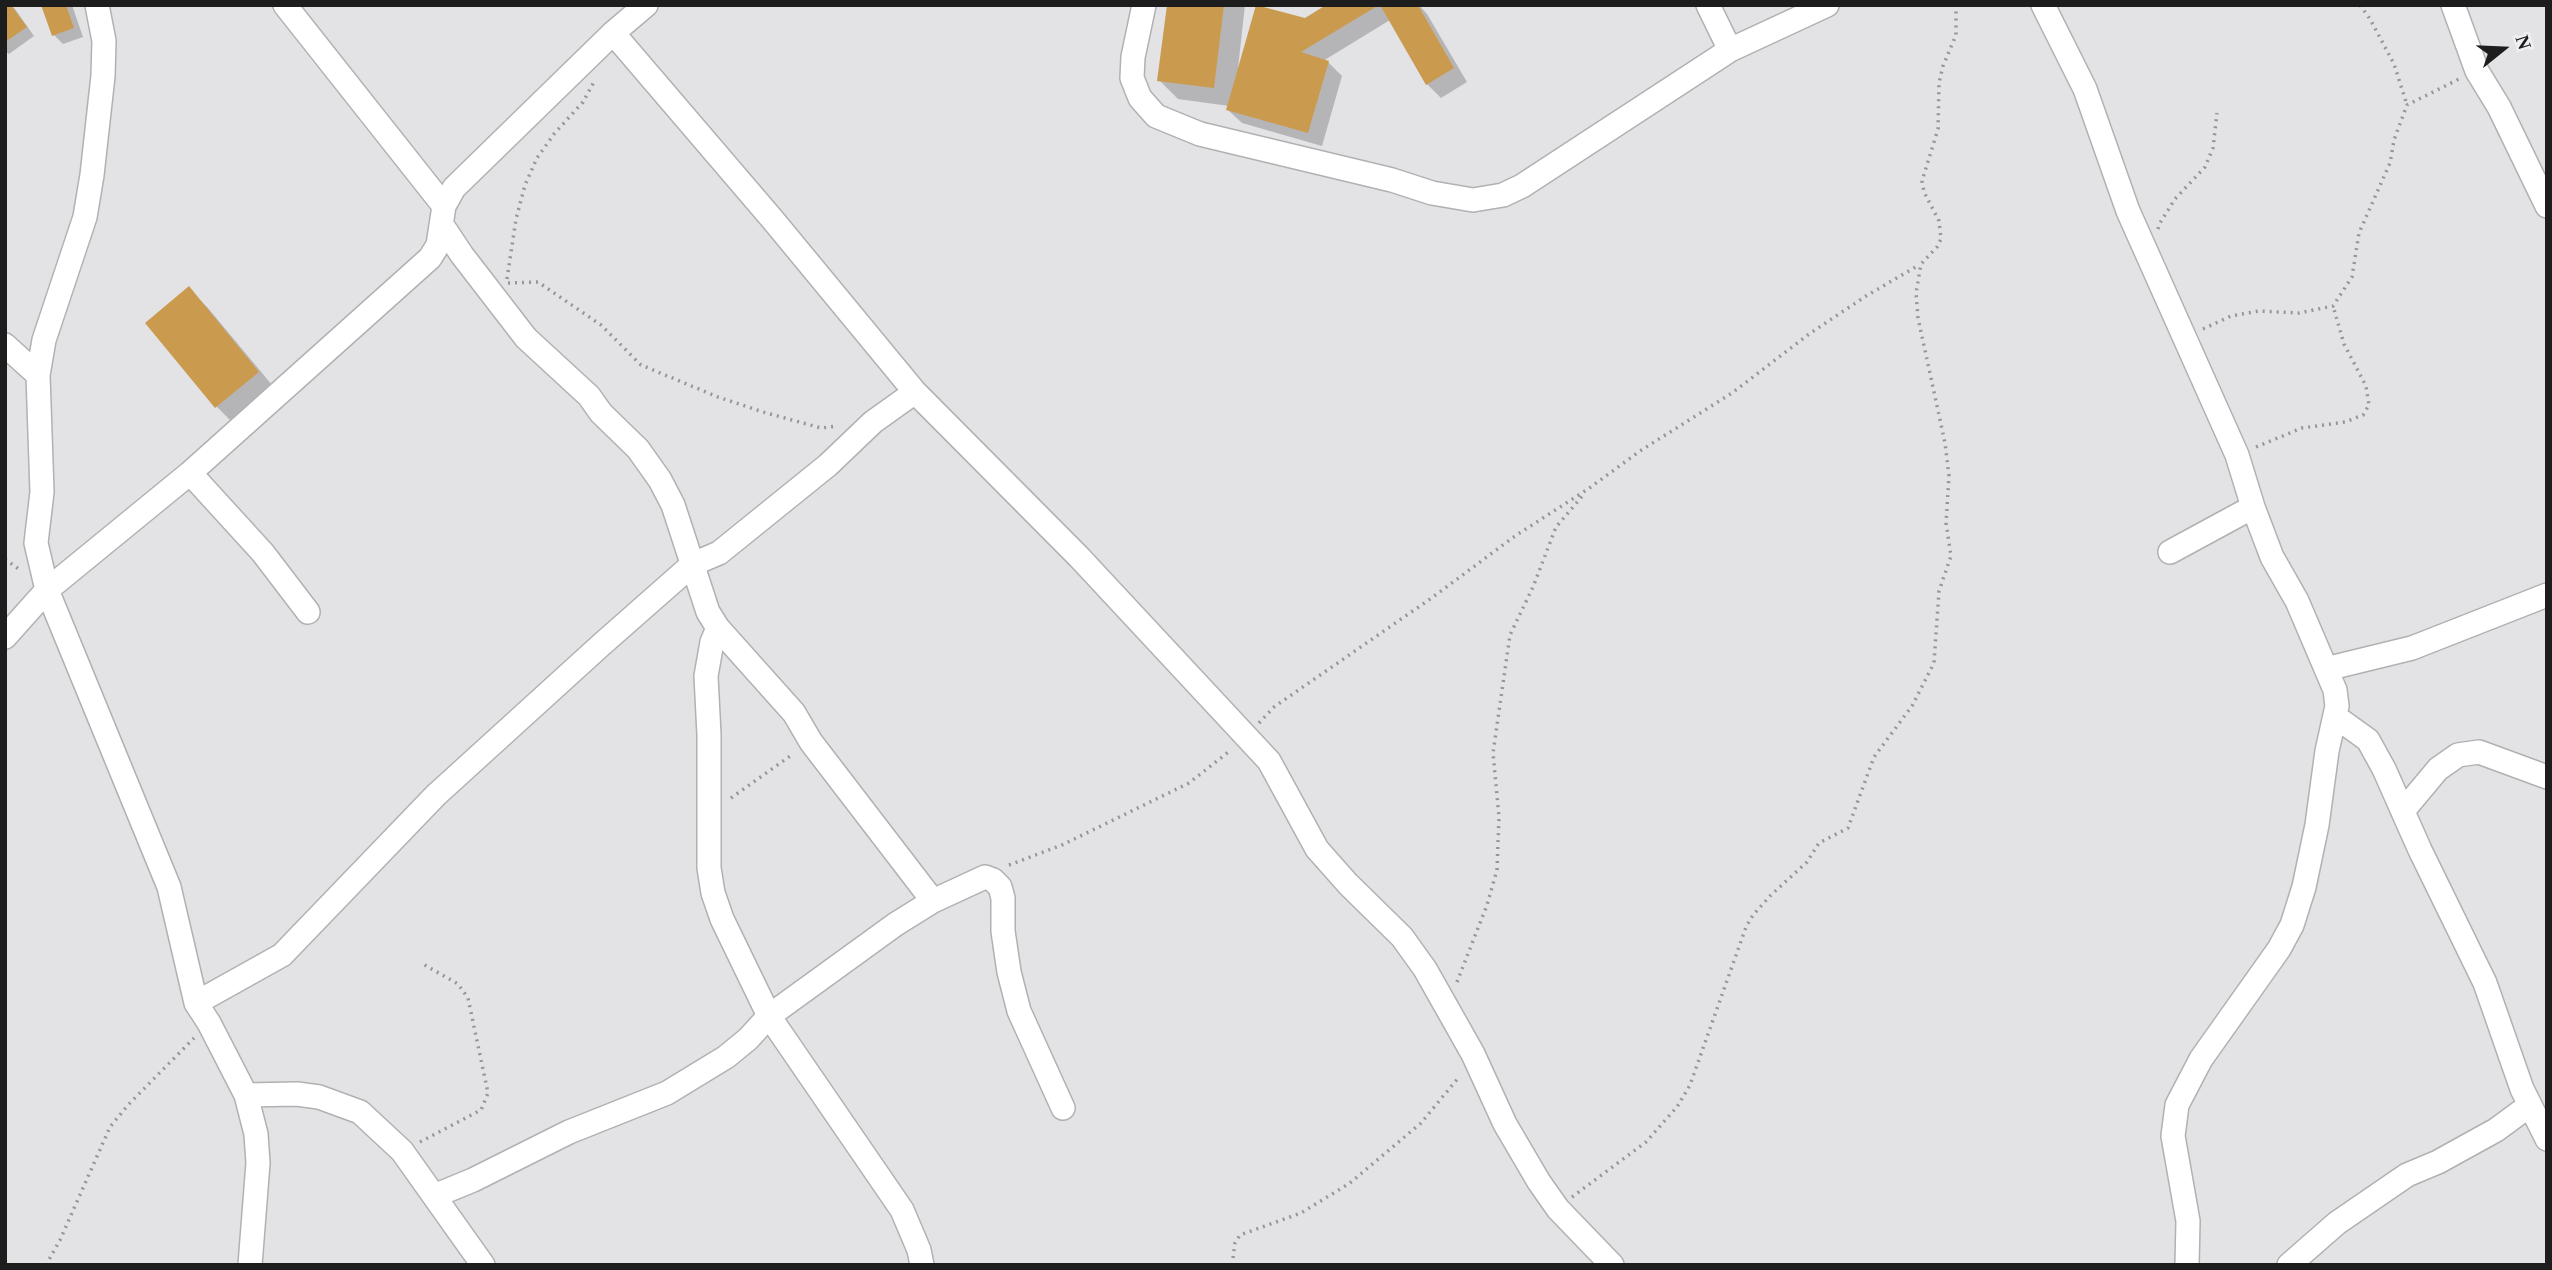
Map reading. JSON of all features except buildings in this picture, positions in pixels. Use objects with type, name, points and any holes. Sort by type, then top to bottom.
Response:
[{"type":"street","points":[[97,5],[104,41],[103,76],[92,175],[85,217],[44,340],[38,374],[43,492],[36,543],[47,590],[169,887],[196,1003],[246,1095],[256,1134],[258,1163],[250,1265]]},
{"type":"street","points":[[285,5],[443,215],[462,255],[526,338],[589,396],[601,413],[638,449],[660,480],[673,505],[708,611],[718,628],[794,713],[811,742],[933,901]]},
{"type":"street","points":[[5,636],[47,590],[190,473],[430,258],[438,245],[443,215],[454,188],[613,33],[646,5]]},
{"type":"street","points":[[1144,5],[1133,57],[1132,78],[1140,98],[1156,116],[1200,134],[1460,199],[1493,198],[1522,186],[1730,50],[1827,5]]},
{"type":"street","points":[[1708,5],[1730,50]]},
{"type":"street","points":[[2043,5],[2085,89],[2128,211],[2152,269],[2238,455],[2253,507],[2272,557],[2297,601],[2334,690],[2336,717],[2327,751],[2318,825],[2292,925],[2258,979],[2205,1051],[2177,1105],[2173,1136],[2188,1221],[2187,1265]]},
{"type":"street","points":[[2453,5],[2477,71],[2499,107],[2547,206]]},
{"type":"street","points":[[613,33],[915,392],[1079,557],[1269,761],[1317,849],[1402,937],[1447,1006],[1473,1054],[1505,1124],[1538,1182],[1558,1209],[1612,1265]]},
{"type":"street","points":[[5,345],[38,374]]},
{"type":"street","points":[[196,1003],[282,955],[436,795],[601,645],[693,564],[719,553],[828,465],[873,422],[915,392]]},
{"type":"street","points":[[190,473],[263,553],[308,612]]},
{"type":"street","points":[[2170,552],[2253,507]]},
{"type":"street","points":[[2326,669],[2412,648],[2547,595]]},
{"type":"street","points":[[718,628],[712,642],[706,676],[709,868],[713,893],[722,919],[768,1016],[902,1210],[916,1242],[922,1265]]},
{"type":"street","points":[[2336,717],[2373,746],[2485,983],[2530,1105],[2547,1139]]},
{"type":"street","points":[[2403,811],[2438,769],[2458,755],[2479,752],[2547,777]]},
{"type":"street","points":[[434,1196],[473,1180],[569,1132],[667,1093],[726,1057],[748,1039],[768,1016],[896,924],[933,901],[985,877],[1000,887],[1009,972],[1019,1011],[1063,1108]]},
{"type":"street","points":[[246,1095],[297,1094],[319,1097],[360,1112],[402,1151],[483,1265]]},
{"type":"street","points":[[2289,1265],[2312,1243],[2407,1175],[2438,1162],[2496,1130],[2530,1105]]},
{"type":"path","points":[[985,877],[1062,845],[1189,783],[1247,737],[1274,707],[1524,530],[1732,393],[1809,334],[1921,264],[1941,239],[1940,226],[1922,181],[1938,129],[1939,83],[1956,34],[1956,5]]},
{"type":"path","points":[[2238,455],[2302,428],[2346,422],[2362,415],[2369,405],[2366,386],[2337,325],[2333,306],[2352,277],[2359,233],[2384,179],[2407,105],[2394,64],[2360,5]]},
{"type":"path","points":[[2407,105],[2477,71]]},
{"type":"path","points":[[598,72],[592,89],[583,102],[537,158],[516,219],[506,283],[538,282],[601,325],[641,365],[718,397],[821,428],[873,422]]},
{"type":"path","points":[[2152,269],[2160,223],[2175,199],[2205,167],[2213,148],[2217,113]]},
{"type":"path","points":[[1558,1209],[1583,1187],[1646,1142],[1677,1107],[1690,1084],[1746,927],[1753,915],[1807,862],[1819,843],[1848,828],[1874,757],[1912,706],[1934,663],[1939,591],[1951,556],[1946,523],[1949,476],[1940,416],[1918,318],[1916,293],[1921,264]]},
{"type":"path","points":[[2184,337],[2231,316],[2259,311],[2299,313],[2333,306]]},
{"type":"path","points":[[1447,1006],[1487,905],[1497,870],[1499,817],[1493,753],[1510,635],[1533,587],[1556,527],[1588,489]]},
{"type":"path","points":[[709,813],[811,742]]},
{"type":"path","points":[[402,1151],[479,1112],[487,1097],[468,998],[458,984],[424,964]]},
{"type":"path","points":[[47,1265],[110,1126],[209,1023]]},
{"type":"path","points":[[1232,1265],[1235,1242],[1240,1236],[1320,1203],[1350,1183],[1421,1123],[1451,1089],[1473,1054]]}]
